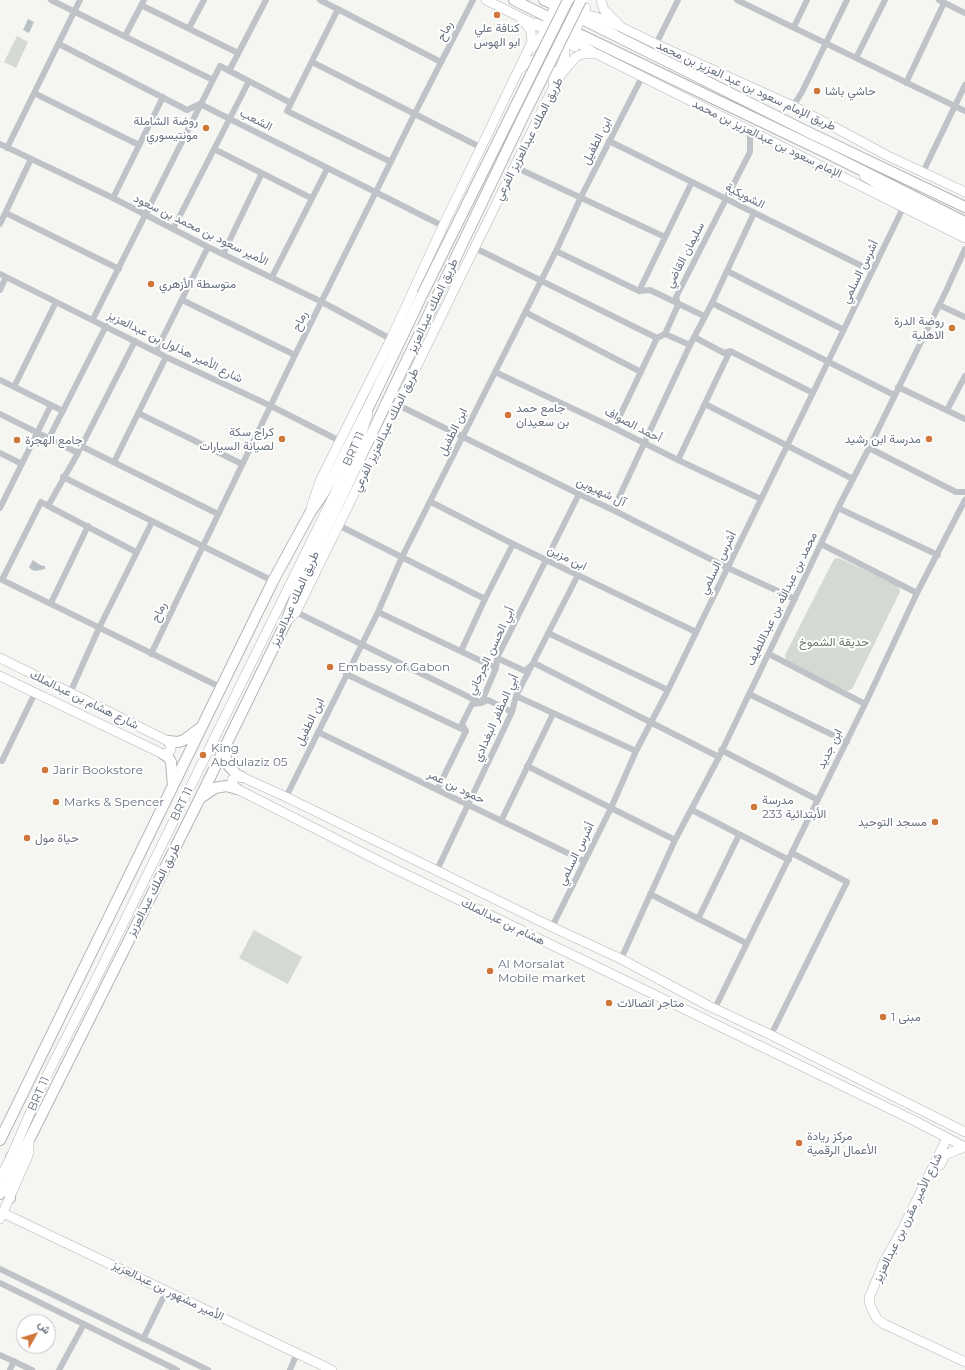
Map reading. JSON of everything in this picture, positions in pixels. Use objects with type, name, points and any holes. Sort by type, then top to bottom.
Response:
[{"type":"main road","points":[[514,0],[546,16]]},
{"type":"main road","name":"طريق الملك عبدالعزيز","points":[[11,1172],[29,1140],[199,800],[286,622],[300,584],[522,119],[564,37],[577,2]]},
{"type":"main road","name":"طريق الملك عبدالعزيز","points":[[0,1140],[273,582],[310,513],[333,476],[371,402],[422,294],[577,2]]},
{"type":"main road","name":"الإمام سعود بن عبدالعزيز بن محمد","points":[[586,22],[800,128],[897,173],[965,207]]},
{"type":"main road","name":"الإمام سعود بن عبدالعزيز بن محمد","points":[[579,34],[829,154],[965,222]]},
{"type":"main road","points":[[897,173],[934,186],[965,200]]},
{"type":"main road","points":[[168,741],[178,742],[184,740],[202,726]]},
{"type":"main road","points":[[228,741],[225,754],[227,762],[232,769],[242,777]]},
{"type":"main road","points":[[163,754],[168,757],[171,762],[173,788]]},
{"type":"main road","points":[[199,800],[215,788],[226,786],[237,789]]},
{"type":"main road","points":[[5,1196],[11,1172],[11,1157]]},
{"type":"street","points":[[51,0],[213,80]]},
{"type":"street","points":[[7,148],[80,0]]},
{"type":"street","points":[[189,28],[204,0]]},
{"type":"street","points":[[229,71],[266,0]]},
{"type":"street","points":[[320,0],[441,62]]},
{"type":"street","name":"رماح","points":[[151,654],[242,464],[415,113],[474,0]]},
{"type":"street","points":[[486,0],[545,30],[564,37],[575,47],[597,54]]},
{"type":"street","name":"طريق الإمام سعود بن عبد العزيز بن محمد","points":[[601,0],[604,10],[621,27],[793,106],[886,155],[965,192]]},
{"type":"street","points":[[656,44],[678,0]]},
{"type":"street","points":[[737,0],[965,111]]},
{"type":"street","points":[[794,27],[807,0]]},
{"type":"street","points":[[793,106],[802,92],[847,0]]},
{"type":"street","points":[[856,58],[885,0]]},
{"type":"street","points":[[521,18],[542,26],[546,24],[557,2],[554,1]]},
{"type":"street","points":[[554,1],[567,18],[570,40],[575,47]]},
{"type":"street","points":[[906,82],[942,1],[965,13]]},
{"type":"street","points":[[126,36],[142,2],[238,53]]},
{"type":"street","points":[[518,71],[545,30],[551,25],[567,18],[580,9],[577,2]]},
{"type":"street","points":[[554,86],[565,57],[564,37],[567,18],[577,2]]},
{"type":"street","points":[[577,2],[621,27]]},
{"type":"street","points":[[338,9],[287,111],[391,162]]},
{"type":"street","points":[[597,54],[576,42],[574,39],[573,35],[582,17],[588,15],[596,17],[621,27]]},
{"type":"street","points":[[310,513],[320,481],[391,338],[443,226],[532,42],[531,31],[521,18]]},
{"type":"street","points":[[59,44],[187,110],[200,104]]},
{"type":"street","name":"طريق الملك عبدالعزيز الفرعي","points":[[286,622],[296,612],[554,86],[569,64],[576,57],[582,54],[597,54]]},
{"type":"street","name":"الإمام سعود بن عبدالعزيز بن محمد","points":[[597,54],[965,238]]},
{"type":"street","points":[[518,71],[527,63],[539,59],[543,60],[551,68],[554,86]]},
{"type":"street","points":[[312,62],[482,148]]},
{"type":"street","points":[[92,320],[220,66],[291,103]]},
{"type":"street","name":"ابن الطفيل","points":[[286,797],[378,612],[402,557],[431,502],[494,372],[642,77]]},
{"type":"street","points":[[174,229],[249,81]]},
{"type":"street","points":[[923,172],[965,86]]},
{"type":"street","points":[[34,93],[139,145]]},
{"type":"street","points":[[113,198],[163,97]]},
{"type":"street","name":"الشعب","points":[[200,104],[443,226]]},
{"type":"street","name":"سليمان القاضي","points":[[665,334],[678,305],[676,297],[750,152],[750,130]]},
{"type":"street","name":"الشويكية","points":[[609,141],[872,271]]},
{"type":"street","name":"الأمير سعود بن محمد بن سعود","points":[[0,145],[113,198],[391,338]]},
{"type":"street","points":[[214,149],[311,198]]},
{"type":"street","points":[[829,154],[890,192],[965,230]]},
{"type":"street","points":[[0,224],[32,159]]},
{"type":"street","points":[[515,167],[665,237]]},
{"type":"street","points":[[272,277],[327,169]]},
{"type":"street","points":[[223,254],[262,173]]},
{"type":"street","points":[[639,292],[692,182]]},
{"type":"street","name":"أشرس السلمي","points":[[552,927],[611,808],[636,751],[728,568],[760,499],[829,362],[903,208]]},
{"type":"street","points":[[6,213],[119,269]]},
{"type":"street","points":[[613,510],[690,345],[712,303],[754,213]]},
{"type":"street","points":[[156,351],[208,247]]},
{"type":"street","points":[[475,248],[656,338]]},
{"type":"street","name":"محمد بن عبدالله بن عبداللطيف","points":[[617,958],[719,757],[838,508],[869,448],[965,249]]},
{"type":"street","points":[[556,250],[639,292],[650,290],[678,305],[704,316]]},
{"type":"street","points":[[727,271],[844,330]]},
{"type":"street","name":"شارع الأمير هذلول بن عبدالعزيز","points":[[0,274],[340,441]]},
{"type":"street","points":[[0,290],[6,277]]},
{"type":"street","points":[[182,300],[295,356]]},
{"type":"street","points":[[14,386],[56,302]]},
{"type":"street","points":[[712,303],[894,395]]},
{"type":"street","points":[[939,305],[965,317]]},
{"type":"street","points":[[525,312],[641,372]]},
{"type":"street","points":[[49,438],[106,326]]},
{"type":"street","points":[[614,428],[656,338],[665,334],[690,345]]},
{"type":"street","points":[[694,337],[724,353],[730,351],[813,393]]},
{"type":"street","points":[[48,506],[63,477],[78,453],[135,341]]},
{"type":"street","points":[[678,460],[730,351]]},
{"type":"street","points":[[114,462],[166,356]]},
{"type":"street","name":"أحمد الصواف","points":[[494,372],[760,499]]},
{"type":"street","points":[[947,410],[965,376]]},
{"type":"street","points":[[0,380],[63,411]]},
{"type":"street","points":[[898,387],[965,418]]},
{"type":"street","name":"BRT 11","points":[[0,1178],[11,1157],[43,1083],[99,973],[334,495],[360,438],[371,402]]},
{"type":"street","points":[[705,404],[853,479]]},
{"type":"street","points":[[0,508],[51,405]]},
{"type":"street","name":"آل شهيوين","points":[[398,405],[462,438],[613,510],[728,568],[795,599]]},
{"type":"street","points":[[138,413],[242,464]]},
{"type":"street","points":[[0,414],[78,453]]},
{"type":"street","name":"BRT 11","points":[[334,495],[342,483],[359,449],[366,441],[369,440]]},
{"type":"street","points":[[81,446],[218,514]]},
{"type":"street","points":[[869,448],[956,492],[965,492]]},
{"type":"street","points":[[0,453],[22,464]]},
{"type":"street","points":[[63,477],[273,582]]},
{"type":"street","name":"أبي الحسن الجرجاني","points":[[437,790],[466,731],[462,724],[472,704],[481,703],[496,668],[497,658],[579,494]]},
{"type":"street","name":"ابن جديد","points":[[712,1007],[789,860],[917,593],[938,555],[965,500]]},
{"type":"street","points":[[136,552],[41,502],[1,579],[220,688]]},
{"type":"street","name":"ابن مزين","points":[[431,502],[513,544],[696,632]]},
{"type":"street","points":[[838,508],[938,555]]},
{"type":"street","points":[[70,693],[99,628],[152,522]]},
{"type":"street","points":[[338,525],[485,599]]},
{"type":"street","points":[[51,603],[88,526]]},
{"type":"street","points":[[461,651],[513,544]]},
{"type":"street","points":[[821,544],[917,593]]},
{"type":"street","name":"أبي المظفر البغدادي","points":[[437,870],[512,712],[516,696],[578,575]]},
{"type":"street","points":[[296,612],[362,643],[481,703],[488,700],[512,712]]},
{"type":"street","points":[[378,612],[496,668]]},
{"type":"street","points":[[548,634],[668,690]]},
{"type":"street","points":[[768,654],[865,704]]},
{"type":"street","name":"شارع هشام بن عبدالملك","points":[[0,658],[168,741]]},
{"type":"street","points":[[497,658],[525,671],[534,663],[719,757]]},
{"type":"street","points":[[346,674],[466,731]]},
{"type":"street","name":"شارع هشام بن عبدالملك","points":[[0,676],[163,754]]},
{"type":"street","points":[[0,760],[2,761],[35,694]]},
{"type":"street","points":[[749,694],[846,742]]},
{"type":"street","points":[[516,696],[636,751]]},
{"type":"street","points":[[501,820],[553,714]]},
{"type":"street","name":"حمود بن عمر","points":[[318,732],[584,861]]},
{"type":"street","points":[[163,754],[169,752],[171,749],[168,741]]},
{"type":"street","points":[[722,750],[818,800]]},
{"type":"street","points":[[527,766],[676,840]]},
{"type":"street","points":[[237,789],[233,785],[232,780],[236,777],[242,777]]},
{"type":"street","name":"هشام بن عبدالملك","points":[[242,777],[617,958],[712,1007],[965,1132]]},
{"type":"street","name":"هشام بن عبدالملك","points":[[237,789],[391,867],[913,1120],[965,1147]]},
{"type":"street","points":[[692,810],[789,860]]},
{"type":"street","points":[[698,919],[739,835]]},
{"type":"street","points":[[771,1035],[847,882],[792,853]]},
{"type":"street","points":[[650,894],[746,943]]},
{"type":"street","points":[[607,972],[617,958]]},
{"type":"street","points":[[703,1019],[712,1007]]},
{"type":"street","points":[[807,1069],[813,1056]]},
{"type":"street","points":[[913,1120],[918,1108]]},
{"type":"street","name":"شارع الأمير مقرن بن عبدالعزيز","points":[[947,1138],[903,1228],[884,1262],[869,1298],[873,1312],[877,1319],[965,1362]]},
{"type":"street","points":[[2,1216],[5,1196],[27,1158],[29,1152],[29,1140]]},
{"type":"street","name":"شارع الأمير مقرن بن عبدالعزيز","points":[[965,1147],[945,1155],[875,1294],[875,1300],[878,1311],[889,1323],[965,1358]]},
{"type":"street","name":"الأمير مشهور بن عبدالعزيز","points":[[2,1216],[167,1290],[332,1370]]},
{"type":"street","points":[[0,1269],[208,1370]]},
{"type":"street","points":[[0,1283],[177,1370]]},
{"type":"street","points":[[143,1339],[167,1290]]},
{"type":"street","points":[[59,1370],[84,1324]]},
{"type":"street","points":[[290,1370],[298,1353]]},
{"type":"street","points":[[0,1355],[32,1370]]},
{"type":"street","points":[[10,1370],[14,1361]]},
{"type":"green space","points":[[17,36],[28,42],[16,68],[4,62]]},
{"type":"green space","name":"حديقة الشموخ","points":[[839,558],[898,586],[900,592],[852,689],[847,691],[786,661],[785,655],[834,559]]},
{"type":"green space","points":[[254,930],[302,957],[288,984],[239,958]]},
{"type":"shaded area","points":[[28,19],[34,22],[29,33],[23,30]]},
{"type":"shaded area","points":[[33,560],[40,565],[45,566],[45,569],[36,571],[32,570],[29,567]]},
{"type":"place","name":"كنافة علي ابو الهوس","points":[[497,15]]},
{"type":"place","name":"حاشي باشا","points":[[817,91]]},
{"type":"place","name":"روضة الشاملة مونتيسوري","points":[[206,128]]},
{"type":"place","name":"متوسطة الأزهري","points":[[151,284]]},
{"type":"place","name":"روضة الدرة الاهلية","points":[[952,328]]},
{"type":"place","name":"جامع حمد بن سعيدان","points":[[508,415]]},
{"type":"place","name":"كراج سكة لصيانة السيارات","points":[[282,439]]},
{"type":"place","name":"مدرسة ابن رشيد","points":[[929,439]]},
{"type":"place","name":"جامع الهجرة","points":[[17,440]]},
{"type":"place","name":"Embassy of Gabon","points":[[330,667]]},
{"type":"place","name":"King Abdulaziz 05","points":[[203,755]]},
{"type":"place","name":"Jarir Bookstore","points":[[45,770]]},
{"type":"place","name":"Marks & Spencer","points":[[56,802]]},
{"type":"place","name":"مدرسة الأبتدائية 233","points":[[754,807]]},
{"type":"place","name":"مسجد التوحيد","points":[[935,822]]},
{"type":"place","name":"حياة مول","points":[[27,838]]},
{"type":"place","name":"Al Morsalat Mobile market","points":[[490,971]]},
{"type":"place","name":"متاجر اتصالات","points":[[609,1003]]},
{"type":"place","name":"مبنى 1","points":[[883,1017]]},
{"type":"place","name":"مركز ريادة الأعمال الرقمية","points":[[799,1143]]}]
